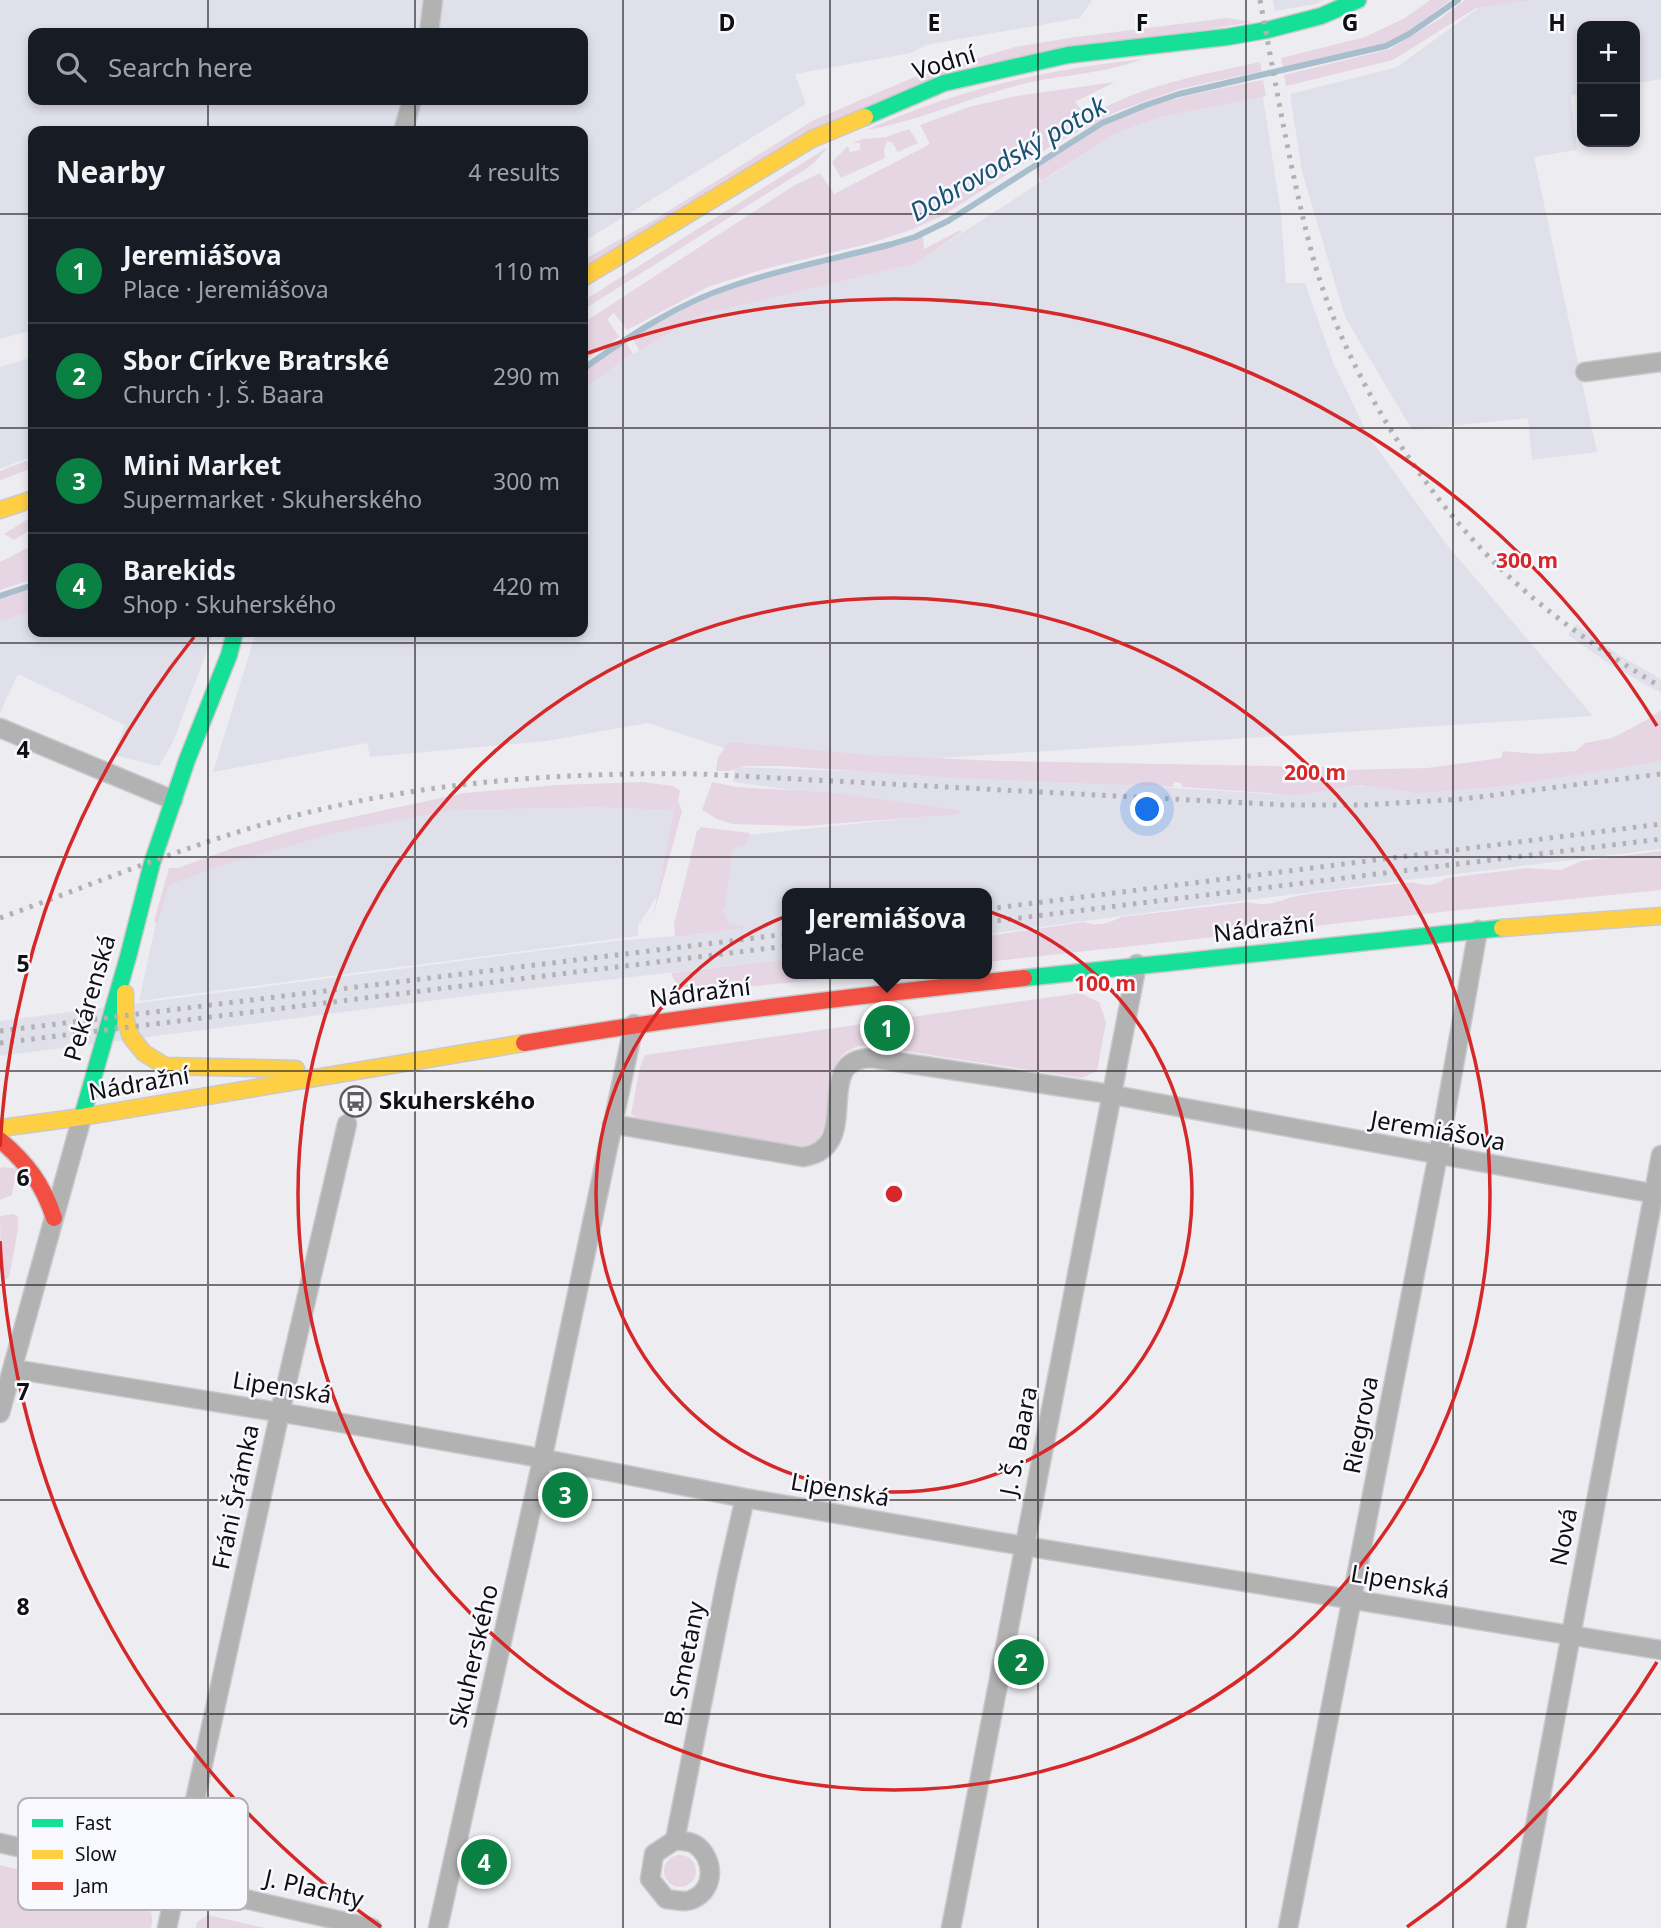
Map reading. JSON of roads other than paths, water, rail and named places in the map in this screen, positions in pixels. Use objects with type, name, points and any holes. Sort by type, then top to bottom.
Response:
[{"type":"main road","name":"Vodní","points":[[588,275],[812,139],[944,83],[1068,55],[1266,30],[1321,16],[1358,0]]},
{"type":"main road","points":[[0,510],[28,501]]},
{"type":"main road","name":"Pekárenská","points":[[82,1117],[152,863],[234,637]]},
{"type":"main road","name":"Nádražní","points":[[0,1128],[82,1117],[634,1024],[1136,964],[1478,930],[1661,916]]},
{"type":"main road","points":[[128,957],[124,1009],[126,1027],[135,1044],[148,1058],[165,1066],[353,1071]]},
{"type":"main road","points":[[0,1140],[32,1167],[46,1191],[54,1218]]},
{"type":"street","points":[[430,28],[433,0]]},
{"type":"street","points":[[404,126],[411,105]]},
{"type":"street","points":[[1585,372],[1661,362]]},
{"type":"street","points":[[0,727],[173,800]]},
{"type":"street","name":"Riegrova","points":[[1288,1928],[1438,1155],[1478,930]]},
{"type":"street","name":"J. Š. Baara","points":[[951,1928],[1023,1546],[1113,1095],[1136,964]]},
{"type":"street","name":"Skuherského","points":[[438,1928],[542,1459],[634,1024]]},
{"type":"street","name":"Jeremiášova","points":[[612,1124],[803,1157],[815,1155],[827,1148],[833,1134],[841,1076],[847,1065],[857,1058],[871,1058],[1113,1095],[1657,1195]]},
{"type":"street","name":"Pekárenská","points":[[0,1413],[82,1117]]},
{"type":"street","name":"Fráni Šrámka","points":[[196,1798],[280,1412],[347,1124]]},
{"type":"street","name":"Nová","points":[[1516,1928],[1570,1636],[1657,1195],[1661,1155]]},
{"type":"street","name":"Lipenská","points":[[13,1368],[280,1412],[745,1498],[1023,1546],[1661,1650]]},
{"type":"street","name":"B. Smetany","points":[[675,1840],[745,1498]]},
{"type":"street","name":"J. Plachty","points":[[0,1843],[18,1847]]},
{"type":"street","name":"J. Plachty","points":[[248,1899],[372,1928]]},
{"type":"street","name":"Fráni Šrámka","points":[[167,1928],[171,1910]]},
{"type":"waterway","name":"Dobrovodský potok","points":[[588,366],[654,322],[712,293],[771,274],[915,237],[948,221],[1102,123],[1179,94],[1386,46],[1409,34],[1458,0]]},
{"type":"waterway","name":"Dobrovodský potok","points":[[0,596],[28,587]]},
{"type":"railway","points":[[1260,0],[1290,159],[1312,254],[1342,338],[1386,422],[1440,500],[1500,568],[1577,632],[1661,687]]},
{"type":"railway","points":[[0,918],[171,854],[275,821],[381,797],[486,782],[593,775],[701,774],[1286,805],[1363,805],[1463,799],[1661,774]]},
{"type":"railway","points":[[992,908],[1661,824]]},
{"type":"railway","points":[[992,921],[1661,839]]},
{"type":"railway","points":[[0,1031],[782,935]]},
{"type":"railway","points":[[0,1043],[782,947]]},
{"type":"place","name":"Jeremiášova","points":[[887,1028]]},
{"type":"place","name":"Skuherského","points":[[356,1101]]},
{"type":"place","name":"Mini Market","points":[[565,1495]]},
{"type":"place","name":"Sbor Církve Bratrské","points":[[1021,1662]]},
{"type":"place","name":"Barekids","points":[[484,1862]]}]
